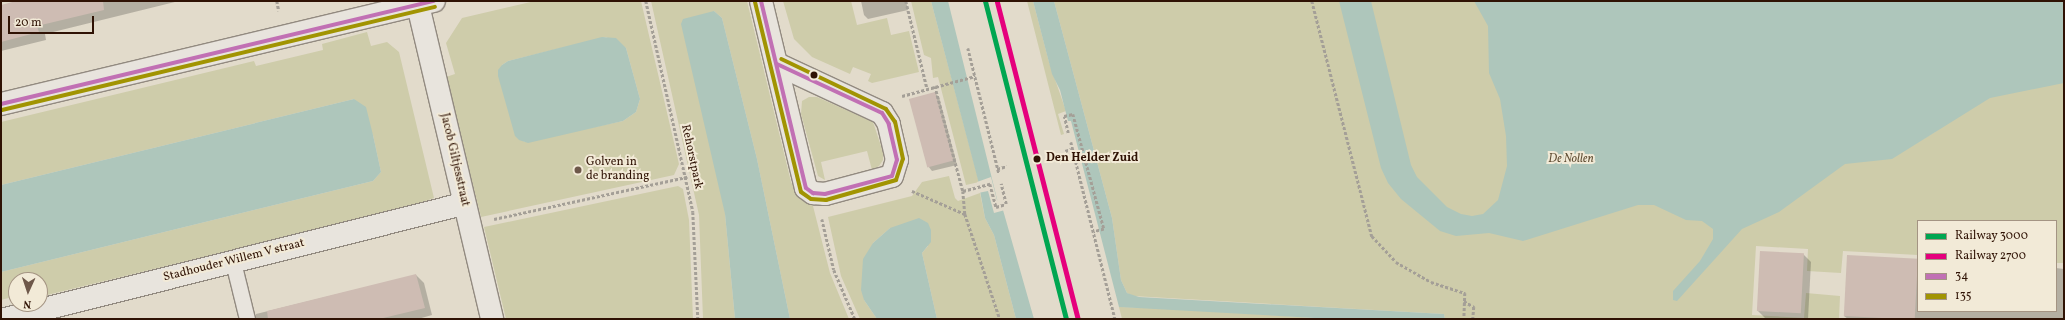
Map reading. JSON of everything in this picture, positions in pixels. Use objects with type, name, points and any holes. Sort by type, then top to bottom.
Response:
[{"type":"street","points":[[761,1],[777,64],[803,181],[806,188],[819,194],[886,179],[892,176],[897,160],[889,124],[882,113],[777,64]]},
{"type":"street","points":[[1,104],[423,2]]},
{"type":"street","name":"Jacob Giltjesstraat","points":[[423,2],[466,214],[492,319]]},
{"type":"street","name":"Stadhouder Willem V straat","points":[[4,319],[233,262],[466,214]]},
{"type":"lane","points":[[233,262],[247,319]]},
{"type":"path","name":"Rehorstpark","points":[[646,1],[687,177],[695,234],[698,319]]},
{"type":"path","points":[[906,1],[927,88],[975,76]]},
{"type":"path","points":[[1312,1],[1372,236],[1396,262],[1431,282],[1465,293],[1464,319]]},
{"type":"path","points":[[968,48],[997,169],[999,172]]},
{"type":"path","points":[[935,86],[963,191],[965,214],[1000,319]]},
{"type":"path","points":[[1068,133],[1064,116],[1073,114],[1104,229],[1093,232]]},
{"type":"path","points":[[1071,142],[1071,149],[1115,319]]},
{"type":"path","points":[[1065,151],[1071,149]]},
{"type":"path","points":[[997,169],[1007,166]]},
{"type":"path","points":[[466,214],[687,177]]},
{"type":"path","points":[[886,179],[965,214]]},
{"type":"path","points":[[963,191],[990,184],[996,207],[1006,204],[1001,184]]},
{"type":"path","points":[[819,194],[834,270],[855,319]]},
{"type":"path","points":[[1464,300],[1474,307],[1473,319]]},
{"type":"green space","points":[[535,1],[641,1],[679,164],[674,175],[481,217],[446,77],[455,74],[446,43],[462,18]],"holes":[[[606,37],[626,48],[640,99],[636,112],[623,121],[524,142],[502,65],[508,61]]]},
{"type":"green space","points":[[651,1],[747,1],[791,182],[800,199],[813,206],[830,273],[849,319],[790,319],[757,159],[722,18],[714,11],[725,214],[735,319],[703,319],[699,215]]},
{"type":"green space","points":[[783,1],[851,1],[857,25],[887,18],[891,35],[909,31],[919,72],[872,83],[868,81],[871,74],[853,67],[850,74],[812,57],[794,39]]},
{"type":"green space","points":[[911,1],[931,1],[979,182],[966,185],[938,77],[933,78],[931,58],[924,55]]},
{"type":"green space","points":[[1027,1],[1033,1],[1049,62],[1066,111],[1058,114],[1064,134],[1061,135]]},
{"type":"green space","points":[[1054,1],[2064,1],[2064,263],[2057,263],[2057,220],[1917,220],[1917,255],[1843,251],[1841,273],[1807,271],[1808,249],[1756,246],[1752,315],[1804,318],[1806,293],[1840,296],[1839,319],[1445,319],[1444,314],[1133,296],[1127,293],[1121,280],[1112,218]],"holes":[[[1938,130],[1892,158],[1879,160]]]},
{"type":"green space","points":[[367,32],[371,46],[387,42],[399,52],[434,198],[412,206],[48,295],[48,272],[8,272],[8,298],[1,300],[1,272],[373,181],[381,172],[373,135],[354,99],[1,185],[1,122],[254,61],[256,66],[323,50],[322,44]]},
{"type":"green space","points":[[809,97],[817,97],[873,122],[883,152],[883,160],[879,166],[872,170],[867,151],[821,162],[825,180],[818,176],[801,114],[802,101]]},
{"type":"green space","points":[[949,176],[955,198],[958,201],[980,193],[985,218],[994,235],[1016,319],[937,319],[922,253],[928,246],[890,228],[873,243],[864,300],[877,319],[860,319],[841,276],[828,217],[912,196],[922,182]]},
{"type":"green space","points":[[678,186],[683,189],[689,220],[693,319],[506,319],[484,227]]},
{"type":"green space","points":[[1119,307],[1163,308],[1332,319],[1122,319]]},
{"type":"shaded area","points":[[931,1],[948,1],[998,203],[1000,203],[1003,210],[1034,319],[1016,319],[994,235],[985,218],[978,180]]},
{"type":"shaded area","points":[[1033,1],[1054,1],[1112,218],[1121,280],[1127,293],[1139,297],[1444,314],[1445,319],[1332,319],[1119,307],[1071,121],[1068,121],[1060,90],[1052,74]]},
{"type":"shaded area","name":"De Nollen","points":[[1339,1],[1371,1],[1411,165],[1417,177],[1447,207],[1461,214],[1472,216],[1483,214],[1498,200],[1507,166],[1506,136],[1500,99],[1489,73],[1488,26],[1474,1],[2064,1],[2064,83],[1990,98],[1892,159],[1845,164],[1779,212],[1742,229],[1677,301],[1673,300],[1673,291],[1700,261],[1713,239],[1713,229],[1702,221],[1686,220],[1654,205],[1638,205],[1523,241],[1489,233],[1456,236],[1440,231],[1401,199],[1388,183],[1381,168]]},
{"type":"shaded area","points":[[714,11],[722,18],[757,159],[790,319],[735,319],[725,214],[681,24],[683,19]]},
{"type":"shaded area","points":[[602,37],[616,38],[626,48],[640,99],[636,112],[623,121],[528,143],[519,140],[515,136],[498,76],[498,70],[502,65],[508,61]]},
{"type":"shaded area","points":[[354,99],[366,107],[373,135],[381,172],[373,181],[1,272],[1,185]]},
{"type":"shaded area","points":[[919,218],[928,223],[931,230],[931,242],[922,253],[937,319],[877,319],[864,300],[861,290],[863,259],[873,243],[890,228]]},
{"type":"pier","points":[[991,177],[997,200],[1002,202],[1005,210],[994,213],[988,191],[978,193],[977,182]]},
{"type":"building","points":[[16,1],[103,1],[104,10],[37,26],[39,32],[1,42],[1,5]]},
{"type":"building","points":[[935,92],[953,161],[927,168],[909,99]]},
{"type":"building","points":[[1760,251],[1804,253],[1801,313],[1757,311]]},
{"type":"building","points":[[1847,255],[1917,259],[1915,319],[1844,316]]},
{"type":"building","points":[[416,274],[425,308],[379,319],[268,319],[267,311]]},
{"type":"rail line","name":"3000","points":[[985,1],[1066,319]]},
{"type":"rail line","name":"2700","points":[[997,2],[1078,319]]},
{"type":"transit line","name":"34","points":[[1,104],[434,1]]},
{"type":"transit line","name":"34","points":[[761,1],[806,188],[813,193],[825,194],[892,176],[897,160],[889,124],[882,113],[777,64]]},
{"type":"transit line","name":"135","points":[[755,2],[801,192],[811,199],[826,200],[896,180],[903,159],[895,122],[886,109],[781,59]]},
{"type":"transit line","name":"135","points":[[2,110],[435,7]]},
{"type":"place","name":"Den Helder Zuid","points":[[1037,159]]},
{"type":"place","name":"Golven in de branding","points":[[578,170]]}]
